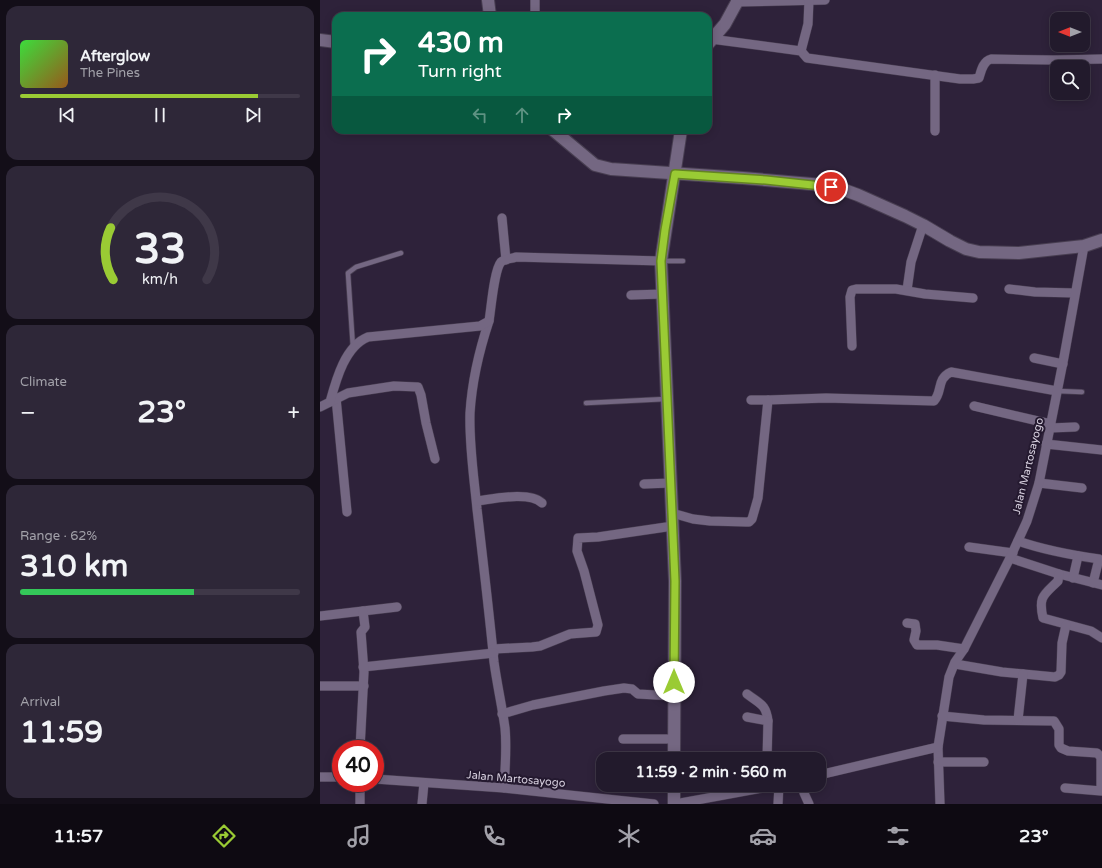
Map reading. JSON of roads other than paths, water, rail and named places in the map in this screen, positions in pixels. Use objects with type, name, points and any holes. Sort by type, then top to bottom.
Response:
[{"type":"street","points":[[488,0],[490,12]]},
{"type":"street","points":[[534,0],[535,12]]},
{"type":"street","points":[[801,51],[808,24],[809,0]]},
{"type":"street","points":[[712,40],[725,24],[737,1],[825,0]]},
{"type":"street","points":[[320,40],[332,42]]},
{"type":"street","points":[[712,42],[801,51],[807,58],[960,79],[978,78],[985,62],[991,59],[1102,59]]},
{"type":"street","points":[[934,131],[935,75]]},
{"type":"street","points":[[558,134],[595,165],[611,169],[823,185],[858,195],[923,225],[950,242],[966,249],[978,252],[1019,253],[1084,246],[1102,240]]},
{"type":"street","points":[[674,752],[675,581],[661,261],[680,134]]},
{"type":"street","points":[[502,218],[506,260]]},
{"type":"street","points":[[907,290],[911,262],[923,225]]},
{"type":"street","name":"Jalan Martosayogo","points":[[940,804],[938,747],[949,677],[1028,521],[1039,483],[1051,426],[1084,246]]},
{"type":"street","points":[[504,788],[506,752],[505,730],[493,651],[477,501],[472,468],[470,413],[475,374],[480,351],[490,321],[498,268],[500,263],[516,257],[661,261]]},
{"type":"street","points":[[852,346],[850,300],[852,290],[866,288],[907,290],[925,294],[973,298]]},
{"type":"street","points":[[1009,289],[1035,292],[1075,293]]},
{"type":"street","points":[[631,295],[662,294]]},
{"type":"street","points":[[347,512],[333,400],[339,371],[353,349],[362,339],[368,337],[480,326],[490,321]]},
{"type":"street","points":[[1034,358],[1063,364]]},
{"type":"street","points":[[751,400],[826,398],[934,402],[937,398],[941,380],[951,372],[1058,391]]},
{"type":"street","points":[[320,407],[348,393],[394,386],[418,387],[436,459]]},
{"type":"street","points":[[672,513],[693,519],[710,521],[750,522],[758,498],[768,400]]},
{"type":"street","points":[[974,406],[1051,426],[1076,427]]},
{"type":"street","points":[[1046,444],[1102,450]]},
{"type":"street","points":[[644,484],[671,483]]},
{"type":"street","points":[[1039,483],[1082,488]]},
{"type":"street","points":[[477,501],[524,496],[538,499],[542,503]]},
{"type":"street","points":[[363,667],[540,646],[570,634],[596,632],[598,625],[584,571],[577,551],[578,538],[598,537],[673,526]]},
{"type":"street","points":[[969,547],[1011,556],[1059,574],[1098,584],[1099,559],[1034,547],[1018,541]]},
{"type":"street","points":[[1073,578],[1078,556]]},
{"type":"street","points":[[1059,574],[1058,581],[1044,593],[1042,614],[1045,619],[1091,631],[1102,638]]},
{"type":"street","points":[[320,616],[397,607]]},
{"type":"street","points":[[361,740],[364,686],[361,632],[365,627],[362,611]]},
{"type":"street","points":[[907,623],[915,624],[916,631],[914,640],[917,644],[964,649]]},
{"type":"street","points":[[955,664],[987,670],[1055,677],[1061,672],[1062,643],[1066,625]]},
{"type":"street","points":[[1018,720],[1023,674]]},
{"type":"street","points":[[320,686],[364,686]]},
{"type":"street","points":[[502,714],[533,705],[624,688],[632,690],[638,694],[674,696]]},
{"type":"street","points":[[747,694],[767,711],[767,752]]},
{"type":"street","points":[[942,716],[984,720],[1018,720],[1033,722],[1054,721],[1058,729],[1059,746],[1061,748],[1068,751],[1097,753],[1101,757],[1102,791],[1065,788]]},
{"type":"street","points":[[747,717],[768,721]]},
{"type":"street","points":[[623,739],[674,739]]},
{"type":"street","points":[[826,773],[938,747]]},
{"type":"street","points":[[938,762],[984,762]]},
{"type":"street","points":[[320,777],[332,778]]},
{"type":"street","name":"Jalan Martosayogo","points":[[384,781],[504,788],[654,804]]},
{"type":"street","points":[[422,804],[424,783]]},
{"type":"street","points":[[360,792],[360,804]]},
{"type":"street","points":[[674,792],[675,804],[739,792]]},
{"type":"street","points":[[778,804],[779,792]]},
{"type":"street","points":[[804,792],[809,804]]},
{"type":"lane","points":[[353,349],[348,273],[356,267],[401,253]]},
{"type":"lane","points":[[661,261],[683,261]]},
{"type":"lane","points":[[1058,391],[1082,392]]},
{"type":"lane","points":[[586,403],[667,399]]}]
